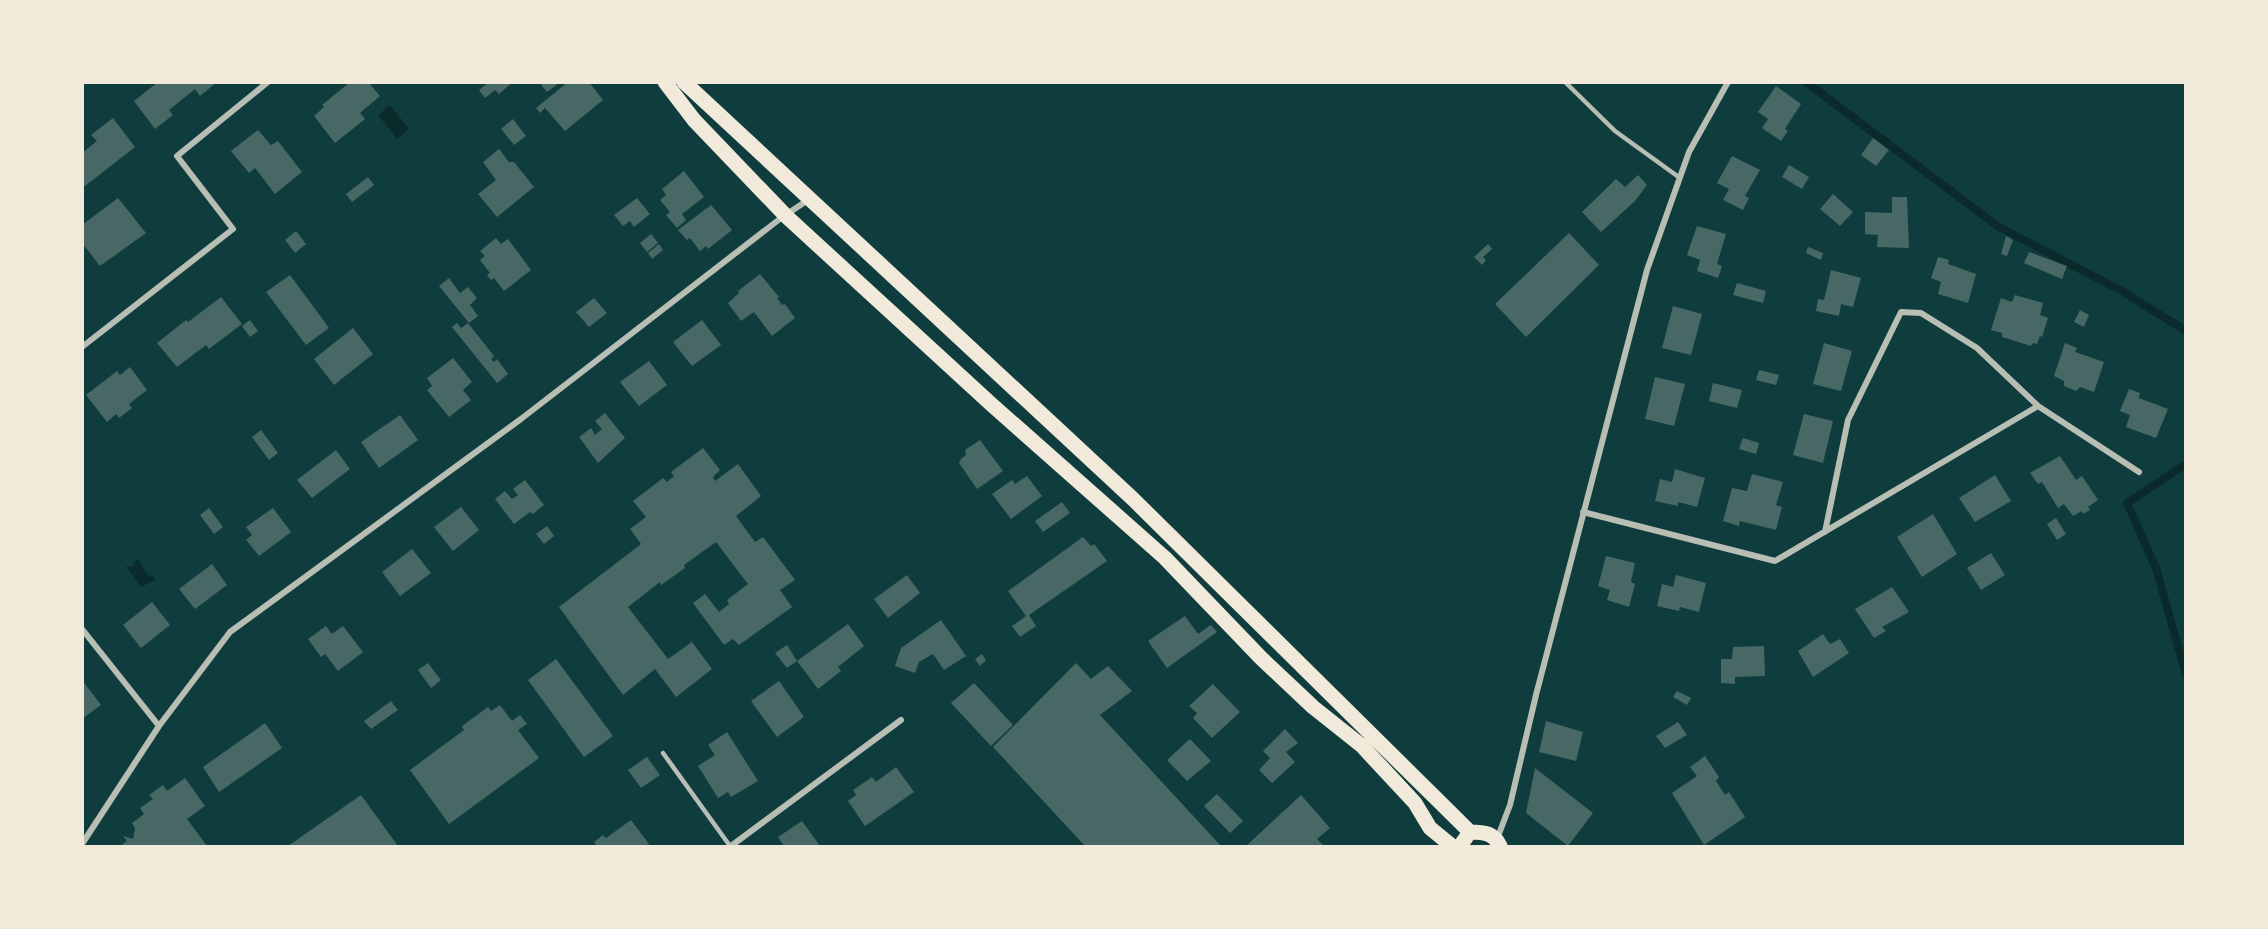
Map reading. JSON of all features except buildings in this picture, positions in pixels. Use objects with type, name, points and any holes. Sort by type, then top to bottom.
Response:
[{"type":"main road","points":[[665,82],[694,120],[786,216],[991,404],[1165,558],[1313,707],[1362,746],[1415,803],[1430,828],[1452,846]]},
{"type":"main road","points":[[684,82],[1133,499],[1470,832],[1484,832],[1499,843]]},
{"type":"main road","points":[[1460,846],[1470,832]]},
{"type":"street","points":[[82,347],[233,229],[177,156],[268,82]]},
{"type":"street","points":[[1499,843],[1647,270],[1689,152],[1728,82]]},
{"type":"street","points":[[82,844],[159,726],[230,632],[521,419],[810,200]]},
{"type":"street","points":[[1825,532],[1848,420],[1901,312],[1921,313],[1977,348],[2038,406],[2139,472]]},
{"type":"street","points":[[1583,512],[1775,561],[2038,406]]},
{"type":"street","points":[[82,629],[159,726]]},
{"type":"street","points":[[730,846],[901,720]]},
{"type":"lane","points":[[1565,82],[1615,131],[1680,178]]},
{"type":"lane","points":[[663,753],[730,846]]},
{"type":"water","points":[[390,105],[409,129],[397,139],[378,115]]},
{"type":"water","points":[[137,558],[148,576],[153,575],[155,580],[141,587],[126,566],[133,567]]},
{"type":"waterway","points":[[1806,82],[1999,227],[2122,291],[2186,331]]},
{"type":"waterway","points":[[2186,464],[2127,503],[2156,568],[2186,675]]}]
